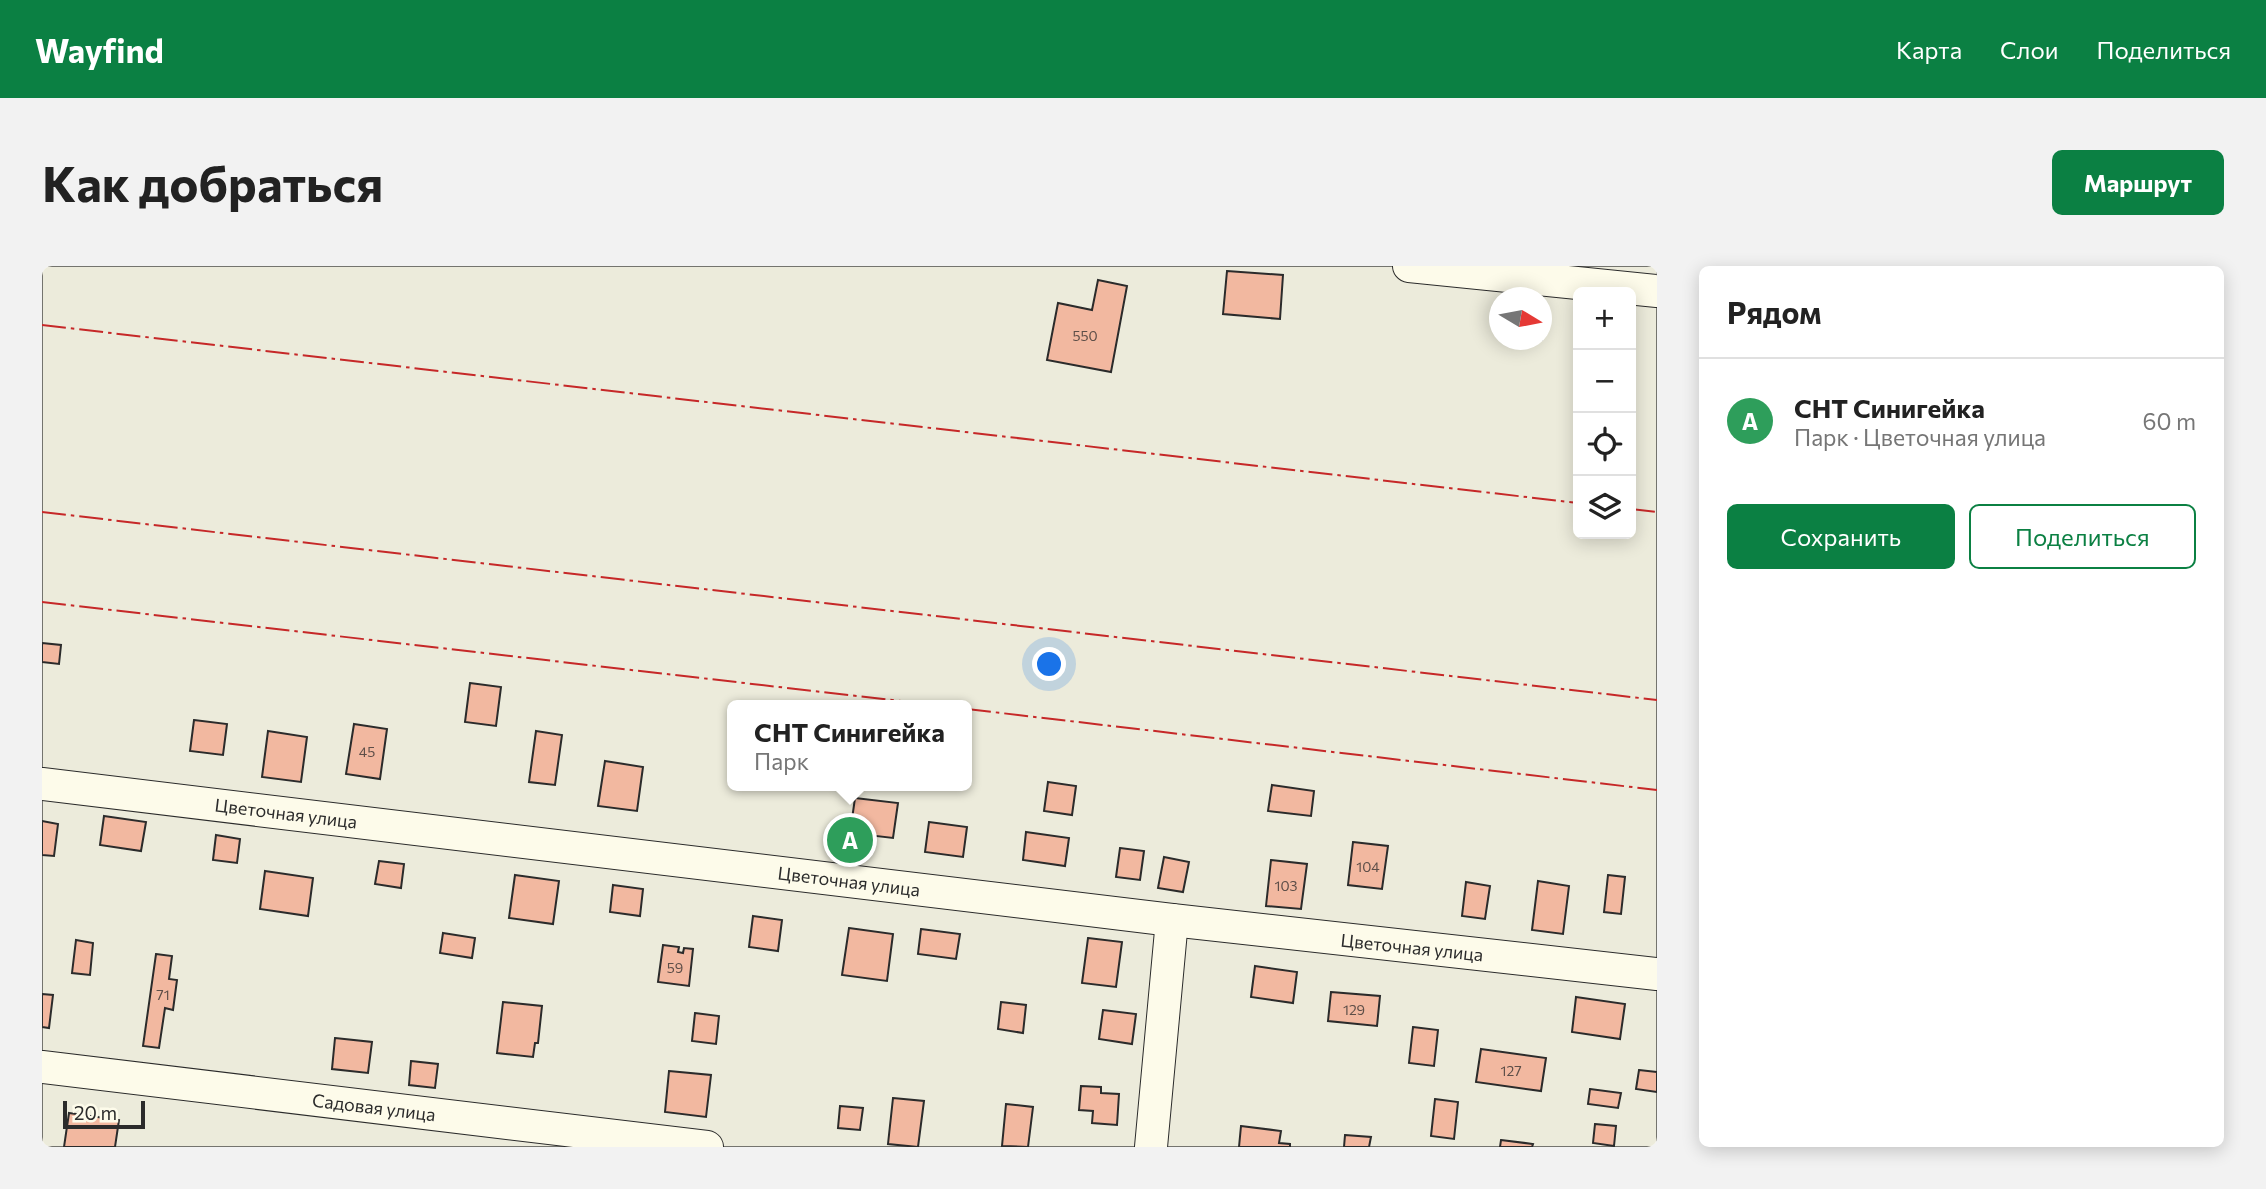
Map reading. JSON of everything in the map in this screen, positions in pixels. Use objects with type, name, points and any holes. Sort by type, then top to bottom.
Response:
[{"type":"street","points":[[1409,266],[1657,291]]},
{"type":"street","name":"Цветочная улица","points":[[42,784],[1172,920],[1657,974]]},
{"type":"street","points":[[1151,1147],[1172,920]]},
{"type":"street","name":"Садовая улица","points":[[42,1068],[707,1147]]},
{"type":"shaded area","points":[[42,266],[1657,266],[1657,1147],[42,1147]]},
{"type":"building","points":[[1227,271],[1283,275],[1280,319],[1223,314]]},
{"type":"building","points":[[1098,280],[1127,286],[1111,372],[1047,360],[1058,303],[1092,310]]},
{"type":"building","points":[[42,643],[61,645],[59,664],[42,662]]},
{"type":"building","points":[[470,683],[501,687],[496,726],[465,722]]},
{"type":"building","points":[[194,720],[227,724],[223,755],[190,751]]},
{"type":"building","points":[[354,724],[387,729],[380,779],[346,774]]},
{"type":"building","points":[[268,731],[307,737],[301,782],[262,777]]},
{"type":"building","points":[[536,731],[562,735],[555,785],[529,782]]},
{"type":"building","points":[[605,761],[643,767],[637,811],[598,806]]},
{"type":"building","points":[[1048,782],[1076,786],[1072,815],[1044,811]]},
{"type":"building","points":[[1272,785],[1314,791],[1311,816],[1268,811]]},
{"type":"building","points":[[855,798],[898,803],[893,838],[850,833]]},
{"type":"building","points":[[104,816],[146,822],[141,851],[100,845]]},
{"type":"building","points":[[42,821],[58,824],[54,856],[42,855]]},
{"type":"building","points":[[929,822],[967,827],[963,857],[925,852]]},
{"type":"building","points":[[1026,832],[1069,838],[1065,866],[1023,860]]},
{"type":"building","points":[[216,835],[240,839],[237,863],[213,860]]},
{"type":"building","points":[[1353,842],[1388,846],[1382,889],[1348,885]]},
{"type":"building","points":[[1120,848],[1144,851],[1140,880],[1116,877]]},
{"type":"building","points":[[1164,857],[1189,862],[1183,892],[1158,888]]},
{"type":"building","points":[[1271,860],[1307,864],[1301,909],[1266,906]]},
{"type":"building","points":[[379,861],[404,864],[401,888],[375,884]]},
{"type":"building","points":[[265,871],[313,878],[308,916],[260,909]]},
{"type":"building","points":[[515,875],[559,881],[553,924],[509,918]]},
{"type":"building","points":[[1608,875],[1625,877],[1621,914],[1604,912]]},
{"type":"building","points":[[1538,881],[1569,886],[1563,934],[1532,930]]},
{"type":"building","points":[[1466,882],[1490,886],[1485,919],[1462,916]]},
{"type":"building","points":[[613,885],[643,889],[640,916],[610,912]]},
{"type":"building","points":[[753,916],[782,920],[778,951],[749,947]]},
{"type":"building","points":[[849,928],[893,934],[887,981],[842,975]]},
{"type":"building","points":[[921,929],[960,934],[956,959],[918,954]]},
{"type":"building","points":[[443,933],[475,938],[472,958],[440,953]]},
{"type":"building","points":[[1088,938],[1122,942],[1116,987],[1082,983]]},
{"type":"building","points":[[76,940],[93,943],[90,975],[72,973]]},
{"type":"building","points":[[663,945],[679,947],[678,952],[683,953],[684,948],[693,949],[689,986],[658,982]]},
{"type":"building","points":[[156,954],[172,956],[169,979],[177,980],[173,1010],[165,1008],[159,1048],[143,1046]]},
{"type":"building","points":[[1255,966],[1297,972],[1293,1003],[1251,997]]},
{"type":"building","points":[[1331,992],[1380,996],[1377,1026],[1328,1021]]},
{"type":"building","points":[[42,994],[53,995],[49,1028],[42,1027]]},
{"type":"building","points":[[1576,997],[1625,1004],[1620,1039],[1572,1032]]},
{"type":"building","points":[[503,1002],[542,1006],[538,1043],[535,1043],[533,1057],[497,1053]]},
{"type":"building","points":[[1001,1002],[1026,1005],[1023,1033],[998,1029]]},
{"type":"building","points":[[1103,1010],[1136,1014],[1132,1044],[1099,1039]]},
{"type":"building","points":[[695,1013],[719,1016],[716,1044],[692,1041]]},
{"type":"building","points":[[1413,1027],[1438,1030],[1434,1066],[1409,1063]]},
{"type":"building","points":[[335,1038],[372,1042],[368,1073],[332,1069]]},
{"type":"building","points":[[1481,1049],[1546,1058],[1541,1091],[1476,1082]]},
{"type":"building","points":[[411,1061],[438,1064],[435,1088],[409,1085]]},
{"type":"building","points":[[1639,1070],[1657,1072],[1657,1092],[1636,1089]]},
{"type":"building","points":[[669,1071],[711,1075],[706,1117],[665,1112]]},
{"type":"building","points":[[1081,1086],[1101,1087],[1101,1093],[1119,1094],[1117,1125],[1092,1123],[1093,1111],[1079,1110]]},
{"type":"building","points":[[1590,1089],[1621,1093],[1618,1108],[1588,1104]]},
{"type":"building","points":[[893,1098],[924,1101],[918,1147],[888,1144]]},
{"type":"building","points":[[1435,1099],[1458,1102],[1454,1139],[1431,1136]]},
{"type":"building","points":[[1006,1104],[1033,1107],[1028,1147],[1002,1146]]},
{"type":"building","points":[[840,1106],[863,1108],[860,1130],[838,1128]]},
{"type":"building","points":[[69,1113],[119,1120],[115,1147],[64,1147]]},
{"type":"building","points":[[1595,1124],[1616,1126],[1614,1146],[1593,1143]]},
{"type":"building","points":[[1241,1126],[1281,1131],[1279,1143],[1290,1144],[1290,1147],[1239,1147]]},
{"type":"building","points":[[1345,1135],[1371,1137],[1369,1147],[1344,1147]]},
{"type":"building","points":[[1501,1140],[1533,1144],[1532,1147],[1500,1147]]},
{"type":"power","points":[[42,325],[1573,502]]},
{"type":"power","points":[[1636,510],[1657,512]]},
{"type":"power","points":[[42,512],[1657,700]]},
{"type":"power","points":[[42,602],[892,700]]},
{"type":"power","points":[[972,710],[1657,790]]},
{"type":"place","name":"СНТ Синигейка","points":[[850,840]]}]
